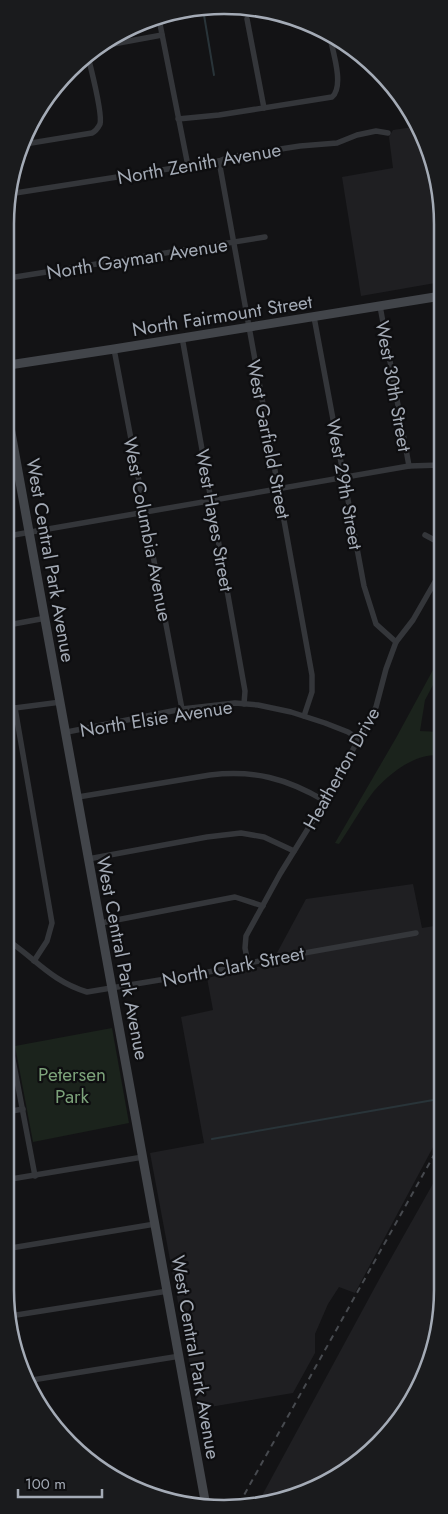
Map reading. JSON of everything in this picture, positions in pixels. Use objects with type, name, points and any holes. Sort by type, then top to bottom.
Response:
[{"type":"street","points":[[248,19],[264,108]]},
{"type":"street","points":[[160,24],[188,166]]},
{"type":"street","points":[[117,43],[162,35]]},
{"type":"street","points":[[178,119],[219,115],[332,96],[336,93],[338,82],[331,43]]},
{"type":"street","points":[[30,143],[92,133],[99,126],[98,104],[89,62]]},
{"type":"street","name":"North Zenith Avenue","points":[[17,193],[219,161],[229,157],[300,146],[337,143],[357,135],[376,131],[388,133]]},
{"type":"street","name":"West Garfield Street","points":[[219,161],[312,675],[312,692],[304,716]]},
{"type":"street","name":"North Gayman Avenue","points":[[14,277],[266,237]]},
{"type":"street","name":"North Fairmount Street","points":[[14,363],[114,349],[434,297]]},
{"type":"street","name":"West 30th Street","points":[[380,306],[409,466]]},
{"type":"street","name":"West 29th Street","points":[[314,317],[370,610],[376,624],[396,642]]},
{"type":"street","name":"West Hayes Street","points":[[182,337],[246,691],[244,704]]},
{"type":"street","name":"West Columbia Avenue","points":[[114,349],[182,709]]},
{"type":"street","name":"West Central Park Avenue","points":[[14,463],[30,533],[67,732],[88,858],[205,1499]]},
{"type":"street","points":[[14,535],[409,466],[434,465]]},
{"type":"street","points":[[425,534],[434,539]]},
{"type":"street","name":"Heatherton Drive","points":[[248,963],[245,948],[246,936],[359,739],[376,707],[386,669],[396,642],[418,613],[434,585]]},
{"type":"street","points":[[14,624],[46,618]]},
{"type":"street","name":"North Elsie Avenue","points":[[14,708],[61,702]]},
{"type":"street","name":"North Elsie Avenue","points":[[67,732],[207,705],[244,704],[258,705],[304,716],[348,732],[359,739]]},
{"type":"street","points":[[14,708],[52,923],[47,941],[34,961]]},
{"type":"street","points":[[78,797],[231,772],[251,773],[277,778],[308,791],[325,801]]},
{"type":"street","points":[[88,858],[207,837],[242,834],[264,837],[294,851]]},
{"type":"street","points":[[101,923],[234,897],[263,906]]},
{"type":"street","name":"North Clark Street","points":[[14,945],[69,987],[86,992],[226,969],[248,963],[416,933]]},
{"type":"street","points":[[14,1070],[35,1176]]},
{"type":"street","points":[[14,1111],[23,1109]]},
{"type":"street","points":[[14,1179],[143,1157]]},
{"type":"street","points":[[14,1248],[155,1224]]},
{"type":"street","points":[[16,1315],[168,1291]]},
{"type":"street","points":[[34,1380],[180,1356]]},
{"type":"shaded area","points":[[411,127],[427,170],[434,210],[434,283],[361,296],[342,177],[393,168],[389,137],[393,130]]},
{"type":"shaded area","points":[[413,884],[422,928],[434,926],[434,1145],[355,1293],[339,1287],[328,1304],[315,1334],[315,1353],[293,1393],[198,1409],[150,1153],[204,1143],[181,1017],[213,1010],[207,978],[271,964],[306,899]]},
{"type":"shaded area","points":[[434,1182],[434,1304],[427,1344],[413,1383],[399,1407],[382,1429],[352,1457],[317,1479],[292,1489],[262,1496]]},
{"type":"green space","points":[[434,668],[434,683],[425,700],[420,731],[434,732],[434,755],[412,761],[384,780],[371,795],[339,844],[335,843]]},
{"type":"green space","name":"Petersen Park","points":[[112,1028],[129,1123],[33,1142],[15,1046]]},
{"type":"waterway","points":[[204,15],[214,75]]},
{"type":"waterway","points":[[212,1139],[434,1100]]},
{"type":"railway","points":[[242,1499],[434,1155]]}]
